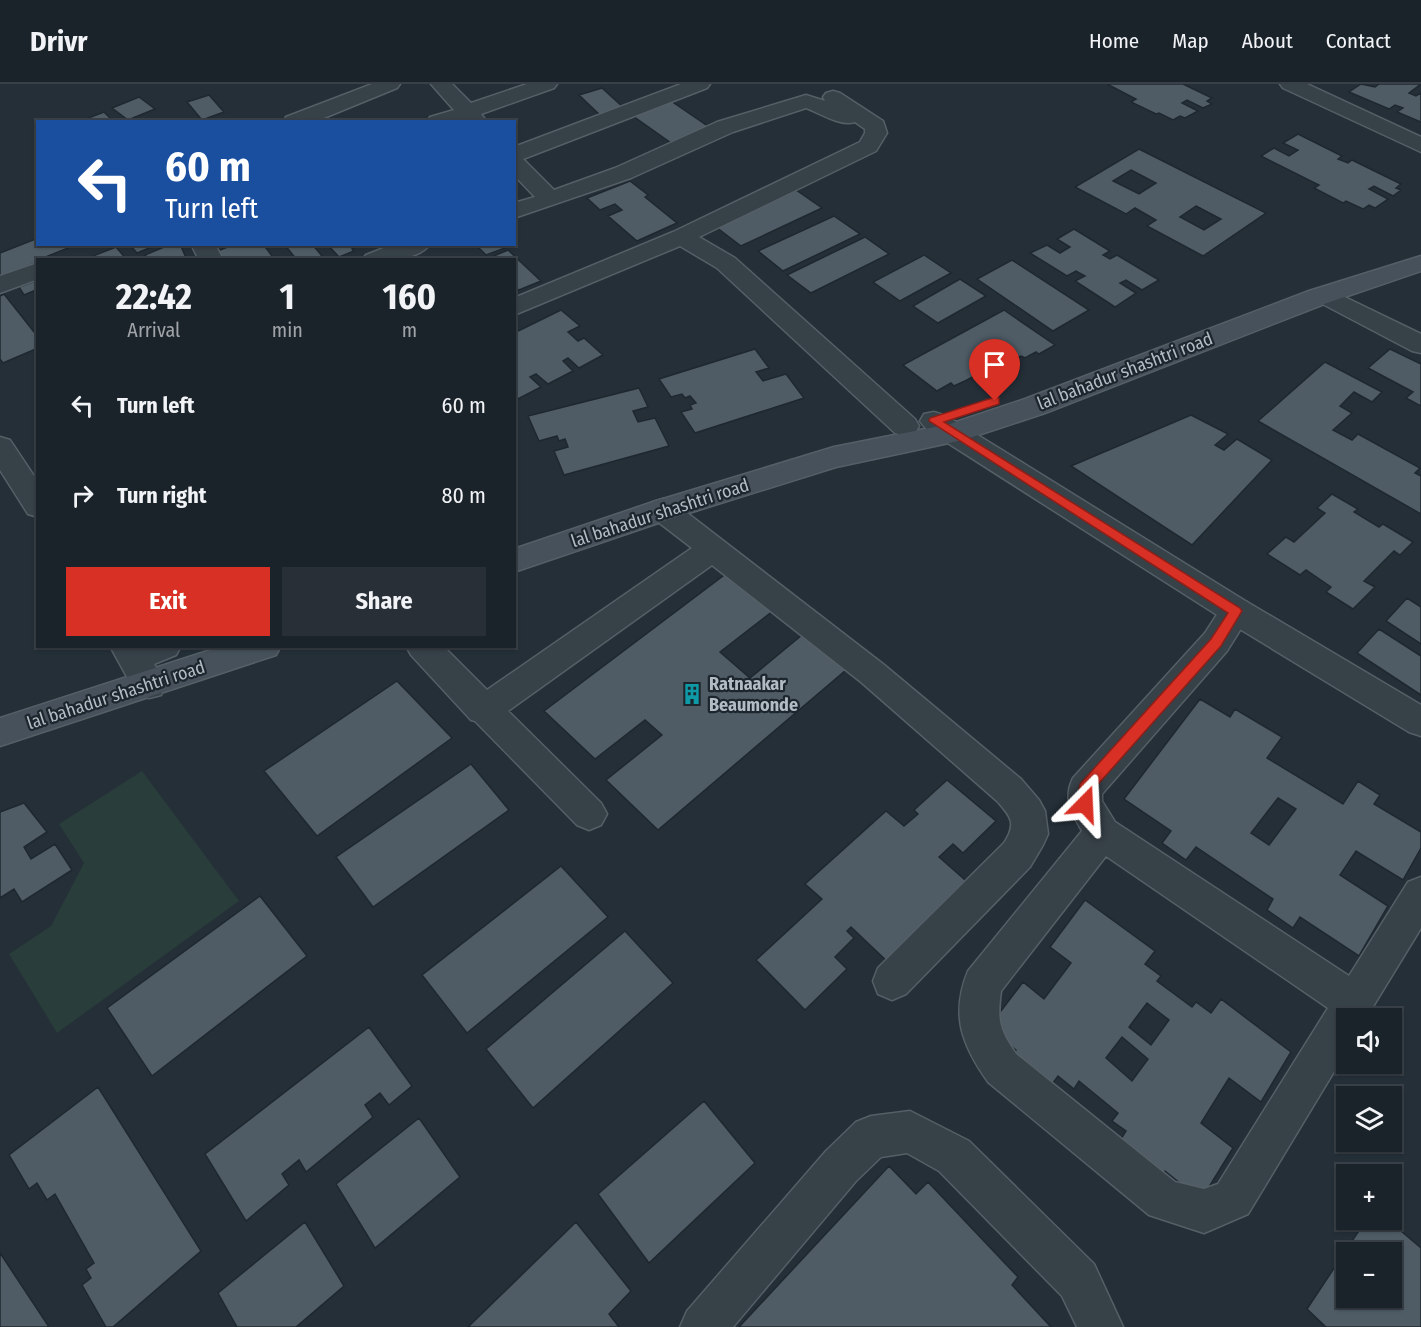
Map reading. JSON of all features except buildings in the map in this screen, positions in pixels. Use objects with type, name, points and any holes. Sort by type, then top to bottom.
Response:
[{"type":"main road","points":[[516,541],[841,437],[905,426],[944,427],[1015,394],[1328,277],[1421,245]]},
{"type":"main road","name":"lal bahadur shashtri road","points":[[516,560],[663,510],[834,457],[944,427],[1035,406],[1324,295],[1421,263]]},
{"type":"main road","points":[[0,711],[137,664],[198,648]]},
{"type":"main road","name":"lal bahadur shashtri road","points":[[0,732],[137,664],[251,648]]},
{"type":"street","points":[[299,120],[390,84]]},
{"type":"street","points":[[441,84],[472,116]]},
{"type":"street","points":[[449,120],[472,116],[547,84]]},
{"type":"street","points":[[516,154],[700,84]]},
{"type":"street","points":[[516,306],[681,237],[868,146],[876,133],[875,126],[814,84]]},
{"type":"street","points":[[1290,84],[1421,145]]},
{"type":"street","points":[[516,210],[623,173],[725,127],[806,101],[835,111],[847,118]]},
{"type":"street","points":[[516,164],[549,199]]},
{"type":"street","points":[[681,237],[726,263],[905,426]]},
{"type":"street","points":[[380,258],[412,246]]},
{"type":"street","points":[[0,285],[36,271]]},
{"type":"street","points":[[1324,295],[1421,345]]},
{"type":"street","points":[[944,427],[1236,611],[1421,722]]},
{"type":"street","points":[[0,447],[36,503]]},
{"type":"street","points":[[663,510],[872,673],[1000,782],[1026,811],[1030,834],[1017,855],[892,981]]},
{"type":"street","points":[[483,710],[713,549]]},
{"type":"street","points":[[1236,611],[1216,642],[1085,789],[1085,804],[1102,832],[1353,1002]]},
{"type":"street","points":[[137,664],[162,648]]},
{"type":"street","points":[[424,648],[483,710],[589,814]]},
{"type":"street","points":[[1102,832],[982,984],[978,1017],[984,1042],[1002,1068],[1164,1200],[1204,1211],[1233,1199],[1421,894]]},
{"type":"street","points":[[703,1327],[841,1167],[871,1137],[910,1132],[954,1156],[1078,1280],[1100,1327]]},
{"type":"green space","points":[[142,771],[239,901],[57,1033],[9,954],[51,926],[84,863],[59,824]]},
{"type":"place","name":"Ratnaakar Beaumonde","points":[[692,694]]},
{"type":"route","points":[[995,401],[934,421],[1236,611],[1216,642],[1085,789],[1085,804]]}]
